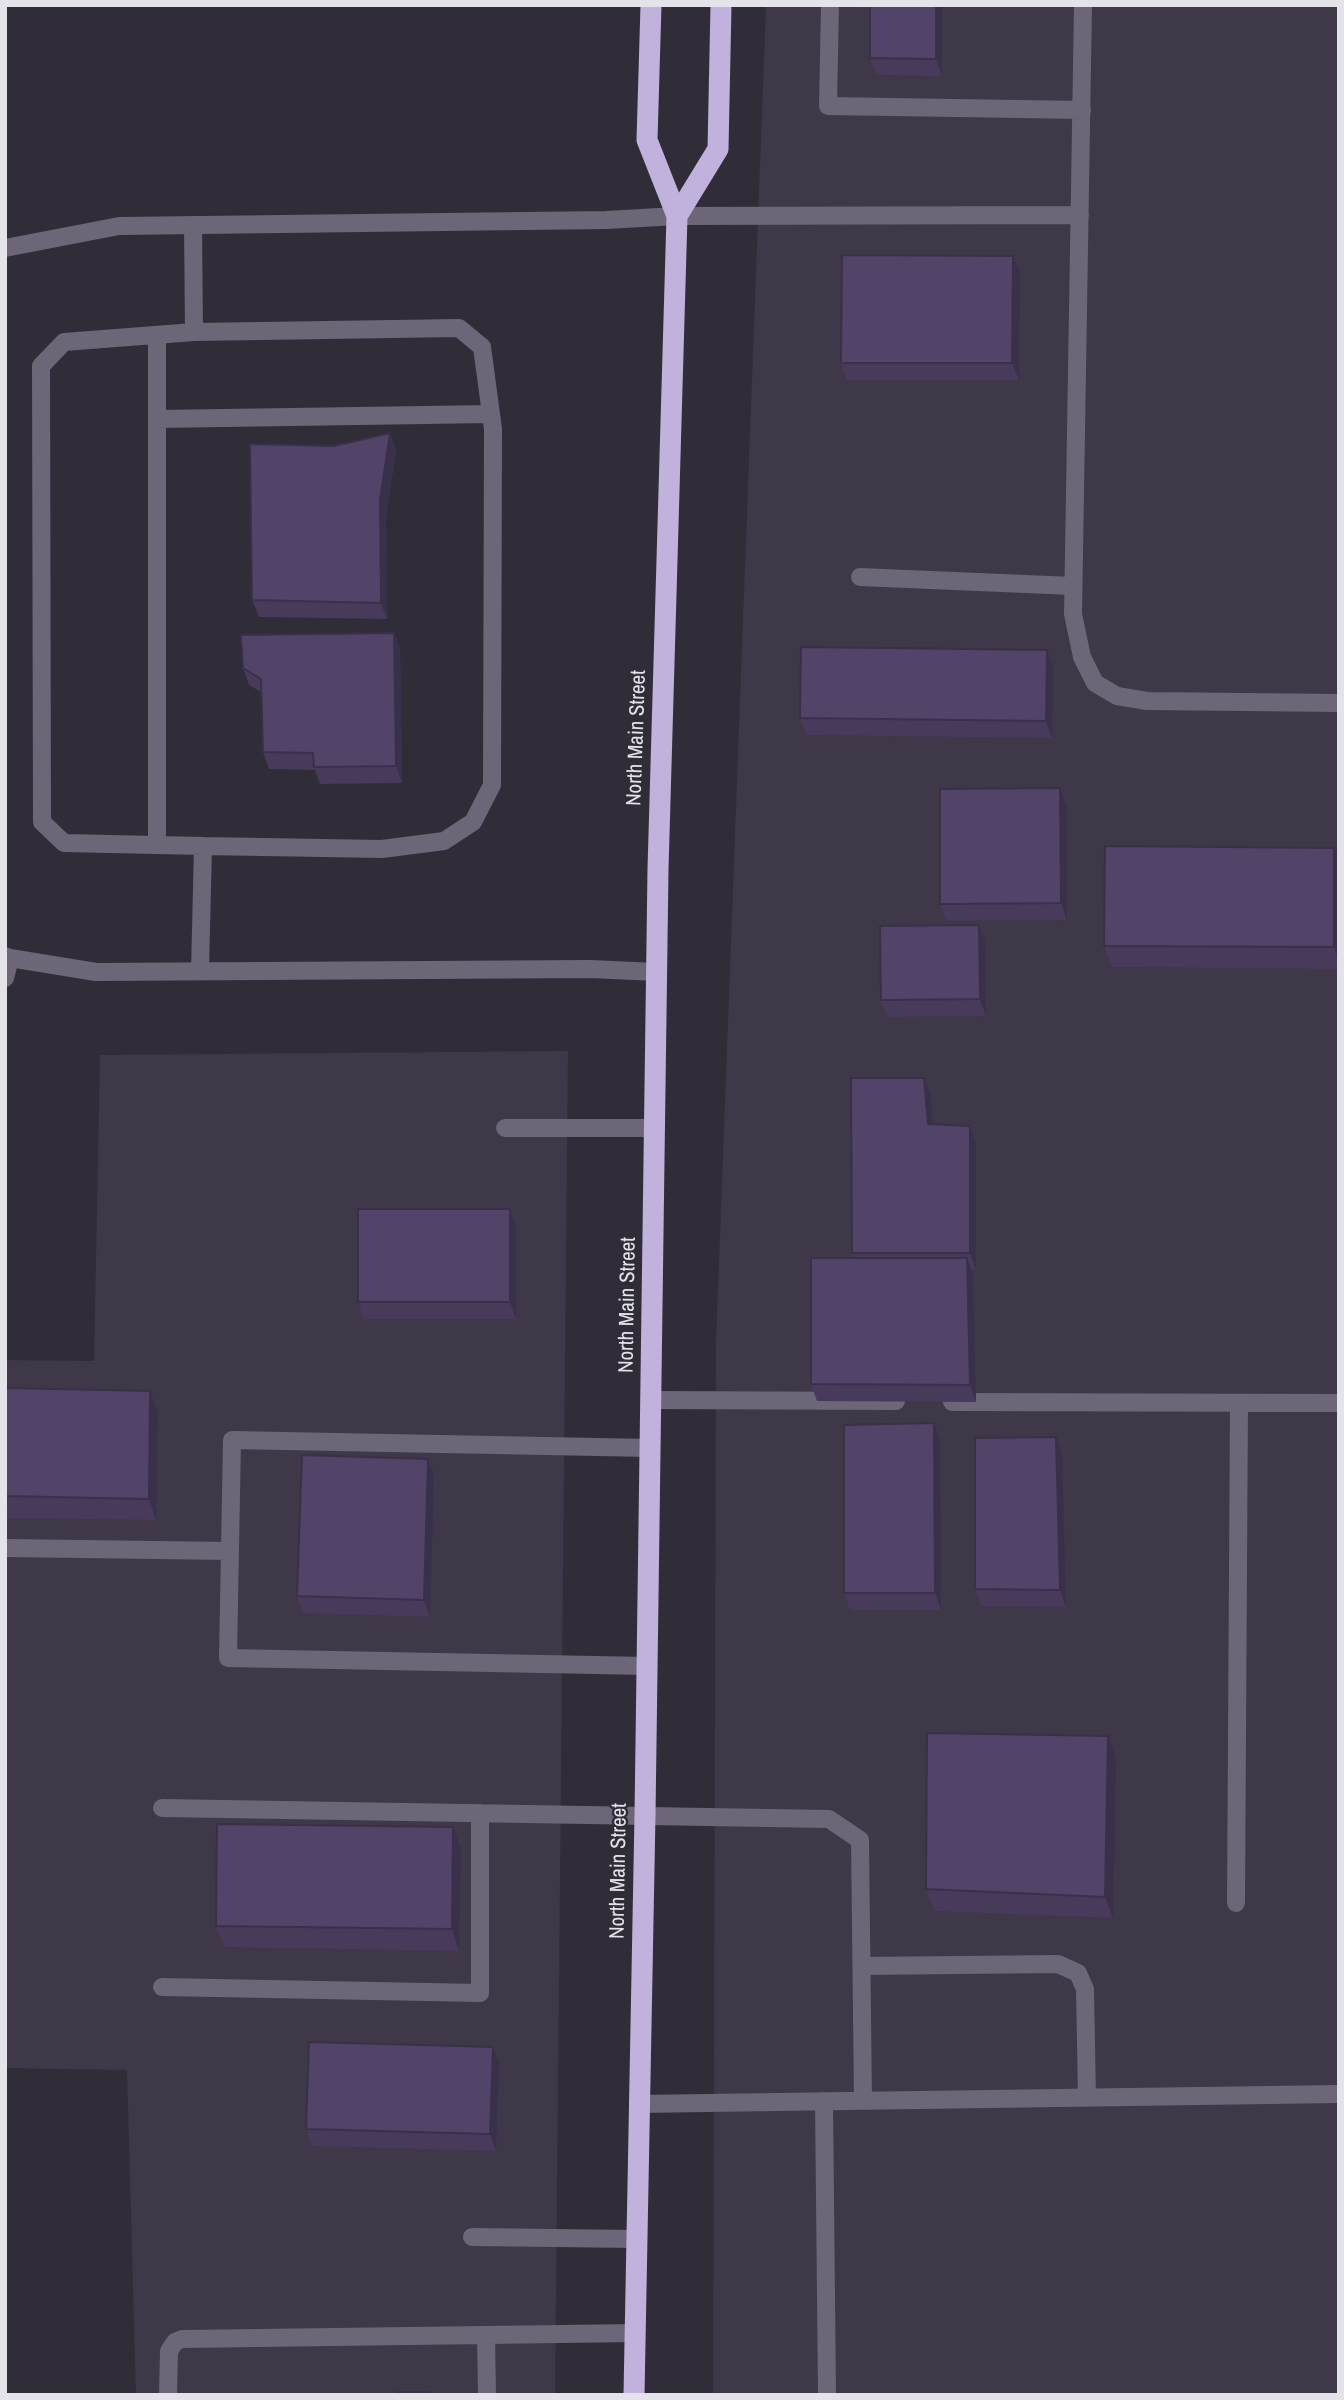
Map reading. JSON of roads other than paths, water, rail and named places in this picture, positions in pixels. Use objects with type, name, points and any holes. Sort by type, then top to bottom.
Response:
[{"type":"highway","name":"North Main Street","points":[[634,2395],[657,972],[677,216],[648,140],[651,5]]},
{"type":"highway","name":"North Main Street","points":[[677,216],[718,149],[721,5]]},
{"type":"lane","points":[[830,5],[828,106],[1082,110]]},
{"type":"lane","points":[[1083,5],[1073,586],[1073,614],[1082,657],[1095,683],[1117,696],[1147,701],[1339,703]]},
{"type":"lane","points":[[5,248],[119,226],[606,220],[677,216],[1080,215]]},
{"type":"lane","points":[[192,225],[194,332]]},
{"type":"lane","points":[[459,328],[482,347],[491,414],[492,785],[473,822],[444,841],[382,849],[64,843],[42,822],[41,366],[64,342],[194,332],[459,328]]},
{"type":"lane","points":[[158,335],[158,845]]},
{"type":"lane","points":[[158,419],[491,414]]},
{"type":"lane","points":[[860,577],[1073,586]]},
{"type":"lane","points":[[200,971],[203,846]]},
{"type":"lane","points":[[5,978],[7,957],[96,972],[590,969],[657,972]]},
{"type":"lane","points":[[505,1128],[654,1128]]},
{"type":"lane","points":[[651,1400],[909,1401]]},
{"type":"lane","points":[[936,1402],[1339,1403]]},
{"type":"lane","points":[[1236,1903],[1239,1403]]},
{"type":"lane","points":[[647,1666],[228,1658],[232,1440],[650,1448]]},
{"type":"lane","points":[[5,1548],[230,1551]]},
{"type":"lane","points":[[162,1808],[829,1819],[860,1840],[863,2101]]},
{"type":"lane","points":[[162,1987],[480,1993],[480,1813]]},
{"type":"lane","points":[[862,1966],[1058,1964],[1078,1973],[1085,1989],[1087,2098]]},
{"type":"lane","points":[[638,2104],[1339,2094]]},
{"type":"lane","points":[[824,2101],[827,2395]]},
{"type":"lane","points":[[472,2237],[636,2239]]},
{"type":"lane","points":[[167,2395],[169,2351],[175,2342],[182,2339],[636,2333]]},
{"type":"lane","points":[[486,2334],[487,2395]]}]
